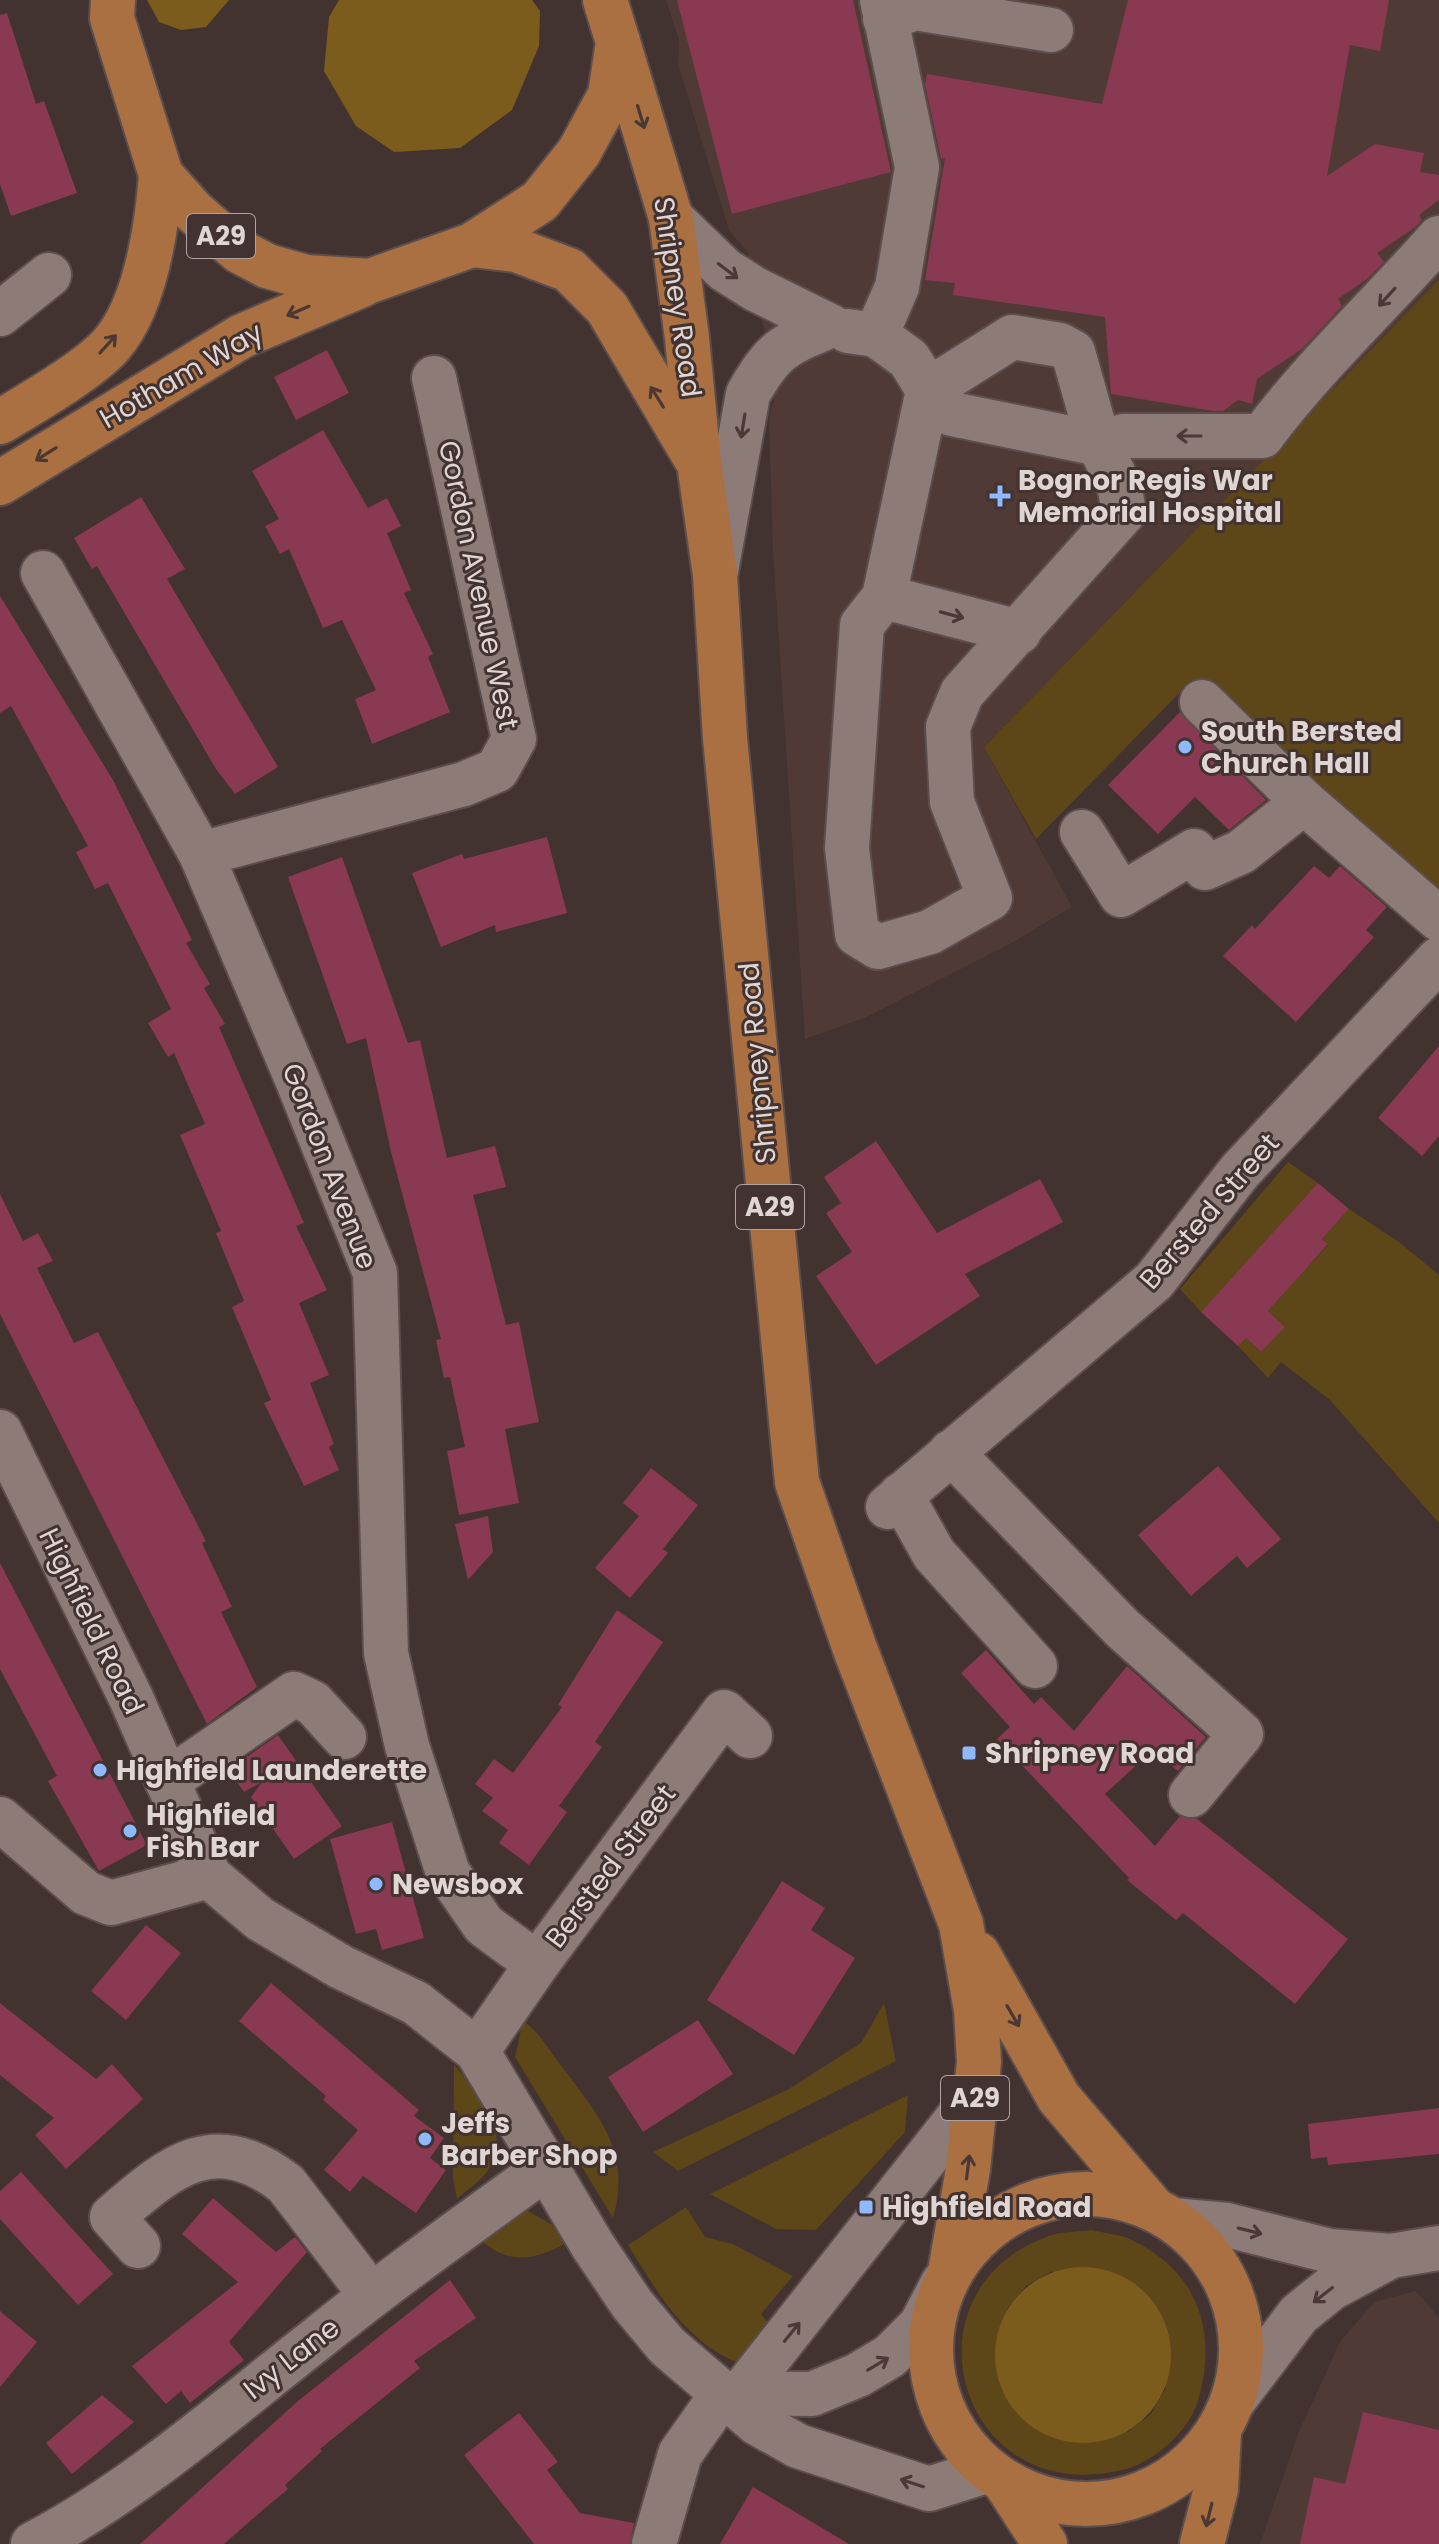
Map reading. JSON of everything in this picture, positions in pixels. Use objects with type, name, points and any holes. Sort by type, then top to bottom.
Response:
[{"type":"main road","name":"A29","points":[[104,6],[161,175],[193,211],[228,241],[267,266],[306,277],[370,281],[472,245],[540,201],[579,152],[610,95],[618,42],[605,0]]},
{"type":"main road","name":"Shripney Road","points":[[618,42],[671,218],[715,575],[727,754],[797,1482],[855,1649],[961,1924],[1059,2098],[1162,2214],[1209,2253],[1229,2286],[1240,2336],[1241,2362],[1226,2416],[1216,2489],[1202,2544]]},
{"type":"main road","name":"Hotham Way","points":[[0,422],[48,393],[111,344],[129,312],[157,224],[161,175]]},
{"type":"main road","name":"Shripney Road","points":[[472,245],[516,250],[569,270],[607,308],[699,463]]},
{"type":"main road","name":"Hotham Way","points":[[0,483],[242,336],[370,281]]},
{"type":"main road","name":"Shripney Road","points":[[961,1924],[976,2010],[979,2062],[968,2169],[947,2278],[930,2333],[933,2384],[952,2432],[996,2477],[1045,2544]]},
{"type":"main road","name":"Shripney Road","points":[[947,2278],[978,2235],[1016,2209],[1060,2195],[1107,2194],[1162,2214]]},
{"type":"main road","name":"Shripney Road","points":[[996,2477],[1043,2500],[1070,2504],[1123,2501],[1161,2486],[1194,2462],[1226,2416]]},
{"type":"street","points":[[876,335],[897,287],[917,167],[883,10],[915,8],[1051,30]]},
{"type":"street","points":[[671,218],[725,270],[755,289],[830,326],[876,335],[909,359],[928,390],[952,414],[1099,444],[1123,436],[1262,436],[1300,384],[1379,306],[1439,238]]},
{"type":"street","points":[[0,314],[49,275]]},
{"type":"street","points":[[715,575],[748,394],[763,368],[782,346],[830,326]]},
{"type":"street","points":[[1012,337],[1060,345],[1073,352],[1099,444],[1119,485],[1124,512],[962,693],[948,727],[952,802],[990,898],[930,932],[878,947],[857,934],[847,848],[862,625],[884,597],[928,390],[1012,337]]},
{"type":"street","name":"Gordon Avenue West","points":[[201,854],[464,784],[497,770],[514,739],[434,378]]},
{"type":"street","name":"Gordon Avenue","points":[[43,573],[201,854],[375,1273],[386,1653],[407,1746],[448,1873],[484,1925],[537,1964]]},
{"type":"street","points":[[884,597],[1019,632]]},
{"type":"street","points":[[1202,702],[1304,802],[1439,919]]},
{"type":"street","points":[[1082,832],[1121,895],[1194,851],[1205,868],[1241,852],[1304,802]]},
{"type":"street","name":"Bersted Street","points":[[1035,1666],[934,1554],[895,1501],[1154,1281],[1240,1171],[1439,959]]},
{"type":"street","name":"Highfield Road","points":[[0,1432],[131,1698],[209,1876],[260,1919],[341,1967],[416,2003],[477,2051],[632,2304],[667,2346],[733,2392],[757,2423],[798,2446],[929,2489],[996,2477]]},
{"type":"street","points":[[951,1452],[1122,1628],[1241,1734],[1191,1795]]},
{"type":"street","points":[[167,1781],[294,1694],[313,1703],[344,1737]]},
{"type":"street","name":"Bersted Street","points":[[477,2051],[537,1964],[724,1712],[750,1736]]},
{"type":"street","points":[[0,1819],[86,1893],[111,1903],[209,1876]]},
{"type":"street","points":[[654,2544],[680,2454],[975,2096]]},
{"type":"street","points":[[138,2246],[112,2217],[165,2172],[182,2163],[208,2157],[228,2159],[268,2170],[286,2184],[371,2295]]},
{"type":"street","name":"Ivy Lane","points":[[33,2544],[75,2522],[145,2473],[371,2295],[547,2167]]},
{"type":"street","points":[[1162,2214],[1227,2225],[1330,2251],[1391,2256],[1439,2248]]},
{"type":"street","points":[[1226,2416],[1299,2314],[1330,2289],[1391,2256]]},
{"type":"street","points":[[733,2392],[812,2394],[858,2375],[890,2356],[921,2325],[947,2278]]},
{"type":"shaded area","points":[[147,0],[229,0],[206,27],[181,30],[159,22]]},
{"type":"shaded area","points":[[339,0],[532,0],[540,11],[539,46],[512,110],[460,148],[394,152],[356,126],[324,71],[329,17]]},
{"type":"shaded area","name":"Bognor Regis War Memorial Hospital","points":[[666,0],[1439,0],[1439,280],[984,747],[1072,907],[1008,945],[864,1018],[805,1039],[773,550],[769,421],[776,389],[748,253],[729,230],[678,64],[679,40]]},
{"type":"shaded area","points":[[1439,280],[1439,904],[1346,818],[1310,777],[1298,785],[1192,680],[1036,839],[984,747]]},
{"type":"shaded area","points":[[1288,1162],[1318,1183],[1275,1232],[1312,1262],[1328,1245],[1322,1239],[1349,1209],[1399,1242],[1439,1275],[1439,1523],[1330,1400],[1281,1362],[1268,1378],[1238,1346],[1246,1338],[1261,1352],[1284,1327],[1268,1311],[1283,1294],[1248,1262],[1201,1312],[1180,1289]]},
{"type":"shaded area","points":[[884,2003],[896,2061],[678,2171],[653,2152],[787,2090],[861,2043]]},
{"type":"shaded area","points":[[523,2021],[543,2041],[608,2134],[618,2172],[613,2218],[515,2057]]},
{"type":"shaded area","points":[[454,2065],[482,2099],[497,2139],[496,2153],[487,2172],[457,2199],[453,2179]]},
{"type":"shaded area","points":[[908,2095],[905,2132],[816,2230],[776,2229],[710,2194]]},
{"type":"shaded area","points":[[686,2207],[705,2237],[733,2244],[793,2276],[761,2314],[774,2331],[742,2364],[722,2355],[689,2330],[662,2298],[628,2245]]},
{"type":"shaded area","points":[[528,2211],[556,2227],[566,2243],[533,2256],[513,2257],[492,2249],[482,2241],[518,2212]]},
{"type":"shaded area","points":[[1091,2230],[1122,2236],[1155,2253],[1188,2287],[1204,2329],[1204,2376],[1194,2412],[1179,2434],[1159,2452],[1126,2469],[1068,2474],[1022,2459],[987,2429],[967,2389],[962,2345],[973,2301],[1001,2263],[1049,2236]],"holes":[[[1052,2271],[1166,2388],[1151,2414],[1128,2432],[1007,2309],[1026,2286]]]},
{"type":"shaded area","points":[[1083,2267],[1117,2273],[1146,2292],[1165,2321],[1171,2355],[1165,2389],[1146,2418],[1117,2437],[1083,2443],[1049,2437],[1020,2418],[1001,2389],[995,2355],[1001,2321],[1020,2292],[1049,2273]]},
{"type":"shaded area","points":[[1416,2291],[1439,2318],[1439,2544],[1260,2544],[1298,2434],[1340,2342],[1374,2302]]},
{"type":"building","points":[[677,0],[853,0],[891,172],[732,214]]},
{"type":"building","points":[[1128,0],[1389,0],[1380,51],[1350,45],[1327,176],[1375,144],[1424,153],[1420,172],[1439,175],[1439,200],[1419,215],[1422,220],[1414,228],[1377,253],[1384,262],[1367,279],[1338,299],[1342,306],[1302,349],[1257,379],[1252,404],[1238,400],[1223,411],[1213,411],[1111,394],[1105,317],[953,295],[955,283],[925,280],[945,158],[941,159],[925,84],[927,74],[1102,104]]},
{"type":"building","points":[[7,13],[36,104],[44,101],[77,193],[11,216],[0,184],[0,15]]},
{"type":"building","points":[[327,350],[349,393],[296,420],[274,377]]},
{"type":"building","points":[[323,430],[368,508],[387,498],[401,526],[387,533],[411,590],[404,593],[433,654],[428,657],[450,712],[372,744],[355,699],[376,690],[342,620],[323,628],[289,549],[280,554],[265,526],[279,519],[252,471]]},
{"type":"building","points":[[141,497],[185,569],[167,579],[278,767],[235,794],[216,769],[97,566],[92,569],[74,538]]},
{"type":"building","points":[[0,596],[113,780],[192,940],[186,943],[210,984],[204,988],[225,1024],[219,1027],[304,1223],[296,1226],[327,1290],[299,1303],[329,1375],[310,1383],[334,1444],[329,1447],[339,1470],[304,1486],[264,1403],[271,1400],[232,1307],[244,1301],[216,1233],[221,1231],[180,1135],[205,1124],[174,1053],[168,1057],[148,1023],[171,1009],[108,883],[95,889],[76,852],[88,846],[11,706],[0,713]]},
{"type":"building","name":"South Bersted Church Hall","points":[[1180,712],[1266,800],[1229,830],[1195,797],[1158,834],[1108,785]]},
{"type":"building","points":[[547,837],[567,913],[496,932],[495,925],[441,947],[412,873],[462,854],[464,859]]},
{"type":"building","points":[[342,857],[408,1043],[420,1040],[447,1158],[495,1146],[506,1187],[473,1195],[506,1325],[519,1322],[539,1422],[505,1429],[519,1503],[459,1515],[447,1451],[465,1447],[450,1377],[444,1378],[436,1340],[441,1339],[391,1152],[366,1038],[347,1044],[288,877]]},
{"type":"building","points":[[1314,866],[1329,878],[1340,866],[1387,907],[1366,930],[1374,937],[1296,1022],[1223,956],[1252,925],[1255,929]]},
{"type":"building","points":[[1439,1046],[1439,1136],[1422,1156],[1378,1118]]},
{"type":"building","points":[[876,1141],[937,1233],[1040,1179],[1063,1222],[965,1274],[980,1296],[876,1365],[816,1276],[852,1252],[826,1213],[841,1203],[824,1177]]},
{"type":"building","points":[[1318,1183],[1349,1209],[1322,1239],[1328,1244],[1268,1311],[1285,1327],[1261,1352],[1246,1338],[1238,1346],[1201,1312]]},
{"type":"building","points":[[0,1194],[23,1241],[38,1233],[53,1261],[37,1268],[74,1343],[98,1332],[206,1541],[202,1543],[232,1607],[221,1612],[257,1687],[207,1724],[0,1314]]},
{"type":"building","points":[[1218,1466],[1281,1539],[1247,1568],[1237,1556],[1191,1596],[1138,1535]]},
{"type":"building","points":[[651,1468],[698,1505],[663,1549],[668,1553],[630,1598],[595,1568],[639,1516],[623,1503]]},
{"type":"building","points":[[488,1516],[493,1552],[468,1580],[455,1524]]},
{"type":"building","points":[[0,1563],[147,1845],[99,1871],[48,1781],[57,1776],[0,1669]]},
{"type":"building","points":[[617,1610],[663,1642],[595,1742],[602,1747],[559,1806],[567,1812],[529,1865],[499,1843],[508,1830],[482,1811],[493,1798],[475,1784],[494,1759],[513,1773],[562,1707],[558,1705]]},
{"type":"building","points":[[986,1650],[1034,1704],[1041,1697],[1074,1731],[1127,1666],[1206,1737],[1178,1771],[1153,1750],[1105,1794],[1155,1846],[1180,1816],[1197,1819],[1348,1939],[1295,2004],[1183,1913],[1176,1920],[1127,1880],[1129,1878],[997,1739],[1010,1727],[961,1673]]},
{"type":"building","points":[[278,1735],[342,1826],[294,1859],[251,1797],[262,1782],[244,1792],[228,1770]]},
{"type":"building","name":"Newsbox","points":[[392,1822],[424,1938],[382,1950],[376,1929],[356,1934],[330,1839]]},
{"type":"building","points":[[782,1881],[825,1908],[811,1930],[855,1958],[794,2055],[707,2000]]},
{"type":"building","points":[[146,1925],[181,1953],[126,2020],[91,1991]]},
{"type":"building","points":[[271,1983],[419,2110],[414,2116],[444,2138],[430,2158],[446,2170],[416,2213],[363,2176],[350,2192],[324,2170],[358,2130],[323,2100],[326,2096],[239,2021]]},
{"type":"building","points":[[0,2003],[96,2079],[112,2064],[143,2099],[66,2169],[35,2135],[54,2118],[0,2075]]},
{"type":"building","points":[[698,2020],[733,2074],[643,2132],[608,2077]]},
{"type":"building","points":[[1439,2108],[1439,2154],[1328,2165],[1327,2157],[1311,2159],[1308,2124]]},
{"type":"building","points":[[21,2172],[113,2274],[78,2305],[0,2219],[0,2191]]},
{"type":"building","points":[[213,2198],[276,2252],[295,2237],[307,2252],[229,2342],[244,2360],[190,2403],[181,2391],[166,2404],[132,2366],[238,2282],[182,2234]]},
{"type":"building","points":[[450,2280],[476,2318],[414,2361],[420,2368],[320,2449],[322,2451],[285,2485],[288,2489],[224,2544],[140,2544],[298,2401]]},
{"type":"building","points":[[0,2311],[37,2342],[0,2387]]},
{"type":"building","points":[[102,2395],[134,2422],[72,2474],[46,2443]]},
{"type":"building","points":[[1363,2412],[1439,2430],[1439,2544],[1300,2544],[1314,2477],[1345,2484]]},
{"type":"building","points":[[519,2413],[558,2462],[547,2470],[580,2513],[634,2523],[630,2544],[534,2544],[464,2455]]},
{"type":"building","points":[[753,2487],[849,2544],[720,2544]]},
{"type":"place","name":"Bognor Regis War Memorial Hospital","points":[[1000,496]]},
{"type":"place","name":"South Bersted Church Hall","points":[[1185,747]]},
{"type":"place","name":"Shripney Road","points":[[969,1753]]},
{"type":"place","name":"Highfield Launderette","points":[[100,1770]]},
{"type":"place","name":"Highfield Fish Bar","points":[[130,1831]]},
{"type":"place","name":"Newsbox","points":[[376,1884]]},
{"type":"place","name":"Jeffs Barber Shop","points":[[425,2139]]},
{"type":"place","name":"Highfield Road","points":[[866,2207]]}]
